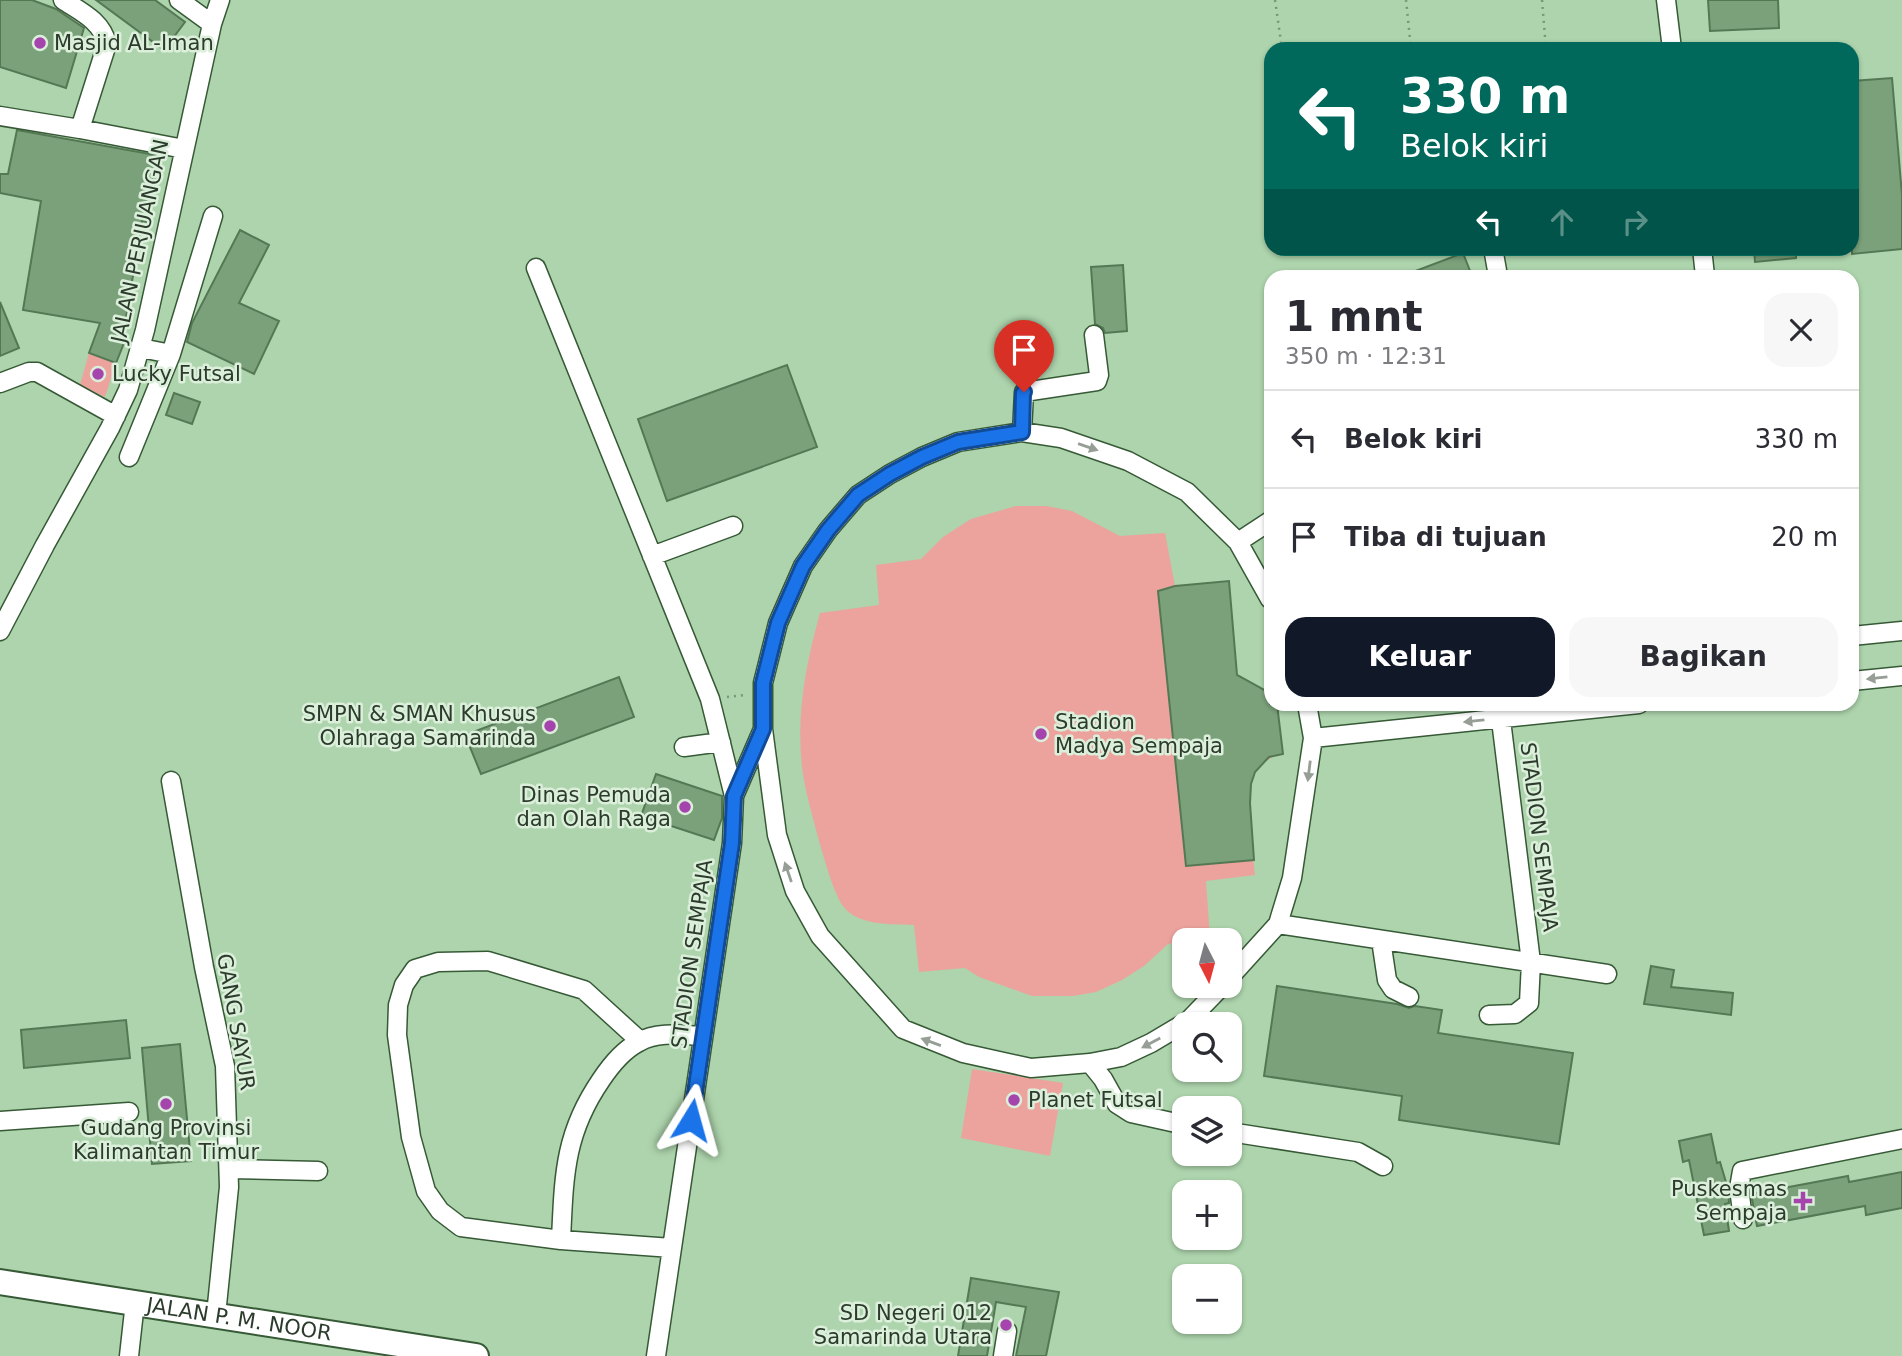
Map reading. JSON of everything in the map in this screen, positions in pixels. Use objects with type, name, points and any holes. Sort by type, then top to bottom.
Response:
[{"type":"highway","name":"JALAN P. M. NOOR","points":[[0,1282],[441,1353],[476,1356]]},
{"type":"street","points":[[62,0],[99,24],[105,33],[107,44],[80,129]]},
{"type":"street","points":[[179,0],[212,24]]},
{"type":"street","name":"JALAN PERJUANGAN","points":[[0,631],[128,390],[141,348],[212,24],[220,0]]},
{"type":"street","points":[[1666,0],[1671,42]]},
{"type":"street","points":[[0,116],[184,149]]},
{"type":"street","points":[[129,457],[171,355],[213,216]]},
{"type":"street","points":[[536,268],[710,699],[734,796]]},
{"type":"street","points":[[1022,432],[1023,393],[1097,381],[1099,375],[1094,335]]},
{"type":"street","points":[[141,348],[171,355]]},
{"type":"street","points":[[0,383],[29,372],[37,372],[116,416]]},
{"type":"street","name":"STADION SEMPAJA","points":[[1210,998],[1188,1021],[1151,1043],[1121,1058],[1090,1063],[1031,1068],[963,1053],[903,1029],[820,936],[795,891],[777,835],[763,729],[763,683],[778,623],[803,566],[828,530],[858,495],[922,457],[958,442],[1022,432],[1061,438],[1128,461],[1188,492],[1238,542],[1264,588]]},
{"type":"street","points":[[652,556],[733,526]]},
{"type":"street","points":[[1238,542],[1264,526]]},
{"type":"street","points":[[1859,635],[1902,631]]},
{"type":"street","points":[[1859,680],[1902,676]]},
{"type":"street","points":[[1242,964],[1278,924],[1292,878],[1313,738],[1308,711]]},
{"type":"street","name":"STADION SEMPAJA","points":[[1313,738],[1500,711],[1531,962],[1529,1003],[1516,1014],[1489,1015]]},
{"type":"street","name":"STADION SEMPAJA","points":[[656,1356],[732,843],[734,796],[763,729]]},
{"type":"street","points":[[684,747],[721,743]]},
{"type":"street","name":"GANG SAYUR","points":[[171,781],[204,967],[225,1066],[229,1187],[216,1315]]},
{"type":"street","name":"STADION SEMPAJA","points":[[1278,924],[1607,974]]},
{"type":"street","points":[[1381,940],[1387,980],[1393,989],[1409,997]]},
{"type":"street","points":[[640,1041],[584,990],[488,961],[438,962],[415,969],[404,985],[398,1005],[397,1035],[411,1137],[426,1191],[440,1211],[461,1227],[561,1240],[672,1248]]},
{"type":"street","points":[[561,1240],[564,1174],[575,1126],[591,1094],[612,1063],[640,1041],[668,1035],[703,1036]]},
{"type":"street","points":[[1090,1063],[1117,1104],[1131,1113],[1172,1122]]},
{"type":"street","points":[[0,1121],[129,1112]]},
{"type":"street","points":[[1242,1134],[1358,1152],[1383,1166]]},
{"type":"street","points":[[1743,1219],[1738,1181],[1742,1171],[1902,1139]]},
{"type":"street","points":[[229,1170],[318,1171]]},
{"type":"street","points":[[129,1356],[135,1303]]},
{"type":"street","points":[[1003,1356],[1007,1331]]},
{"type":"path","points":[[1275,0],[1281,42]]},
{"type":"path","points":[[1406,0],[1410,42]]},
{"type":"path","points":[[1542,0],[1545,42]]},
{"type":"path","points":[[710,699],[763,694]]},
{"type":"shaded area","name":"Lucky Futsal","points":[[89,353],[116,363],[105,397],[80,385]]},
{"type":"shaded area","name":"Stadion Madya Sempaja","points":[[1016,506],[1046,506],[1072,511],[1120,536],[1165,533],[1175,586],[1229,581],[1237,675],[1264,690],[1264,711],[1278,711],[1283,754],[1262,764],[1252,780],[1250,792],[1255,875],[1206,881],[1209,928],[1172,928],[1172,943],[1144,966],[1096,992],[1073,996],[1032,996],[979,977],[965,968],[919,972],[914,925],[866,921],[849,913],[839,900],[829,875],[807,795],[800,748],[801,709],[810,651],[820,613],[879,605],[876,565],[921,559],[943,537],[971,519]]},
{"type":"shaded area","name":"Planet Futsal","points":[[972,1069],[1063,1083],[1050,1156],[961,1138]]},
{"type":"building","name":"Masjid AL-Iman","points":[[0,0],[32,0],[56,9],[84,28],[66,88],[0,67]]},
{"type":"building","points":[[96,0],[155,0],[185,22],[164,50]]},
{"type":"building","points":[[1708,0],[1778,0],[1779,28],[1710,31]]},
{"type":"building","points":[[1892,78],[1902,195],[1902,249],[1859,253],[1859,80]]},
{"type":"building","points":[[17,130],[161,156],[148,222],[142,221],[122,342],[124,343],[116,363],[89,353],[100,323],[23,310],[41,201],[0,193],[0,174],[8,174]]},
{"type":"building","points":[[240,230],[269,245],[239,303],[279,321],[254,374],[187,342],[192,323]]},
{"type":"building","points":[[1455,256],[1464,256],[1470,270],[1418,270]]},
{"type":"building","points":[[1755,256],[1796,256],[1796,258],[1755,262]]},
{"type":"building","points":[[1123,265],[1127,331],[1105,333],[1103,328],[1095,324],[1091,267]]},
{"type":"building","points":[[0,302],[19,348],[0,356]]},
{"type":"building","points":[[787,365],[817,447],[667,501],[638,419]]},
{"type":"building","points":[[174,393],[200,402],[192,424],[166,415]]},
{"type":"building","points":[[1229,581],[1237,675],[1264,690],[1264,711],[1278,711],[1283,754],[1269,757],[1255,772],[1251,784],[1254,860],[1186,866],[1158,591],[1175,586]]},
{"type":"building","name":"SMPN & SMAN Khusus Olahraga Samarinda","points":[[619,677],[634,717],[481,774],[465,735]]},
{"type":"building","name":"Dinas Pemuda dan Olah Raga","points":[[656,774],[722,796],[722,818],[714,840],[641,816]]},
{"type":"building","points":[[1651,966],[1674,970],[1671,987],[1733,993],[1731,1015],[1644,1004]]},
{"type":"building","points":[[1277,986],[1409,1008],[1415,1006],[1442,1010],[1438,1033],[1573,1053],[1559,1144],[1399,1120],[1402,1096],[1264,1076]]},
{"type":"building","name":"Gudang Provinsi Kalimantan Timur","points":[[126,1020],[130,1058],[24,1068],[21,1030]]},
{"type":"building","name":"Gudang Provinsi Kalimantan Timur","points":[[180,1044],[191,1161],[152,1164],[142,1048]]},
{"type":"building","points":[[1711,1134],[1717,1163],[1720,1162],[1728,1189],[1729,1203],[1725,1204],[1729,1231],[1704,1235],[1689,1160],[1683,1162],[1679,1141]]},
{"type":"building","name":"Puskesmas Sempaja","points":[[1902,1172],[1902,1208],[1866,1215],[1865,1206],[1757,1226],[1751,1194],[1848,1176],[1849,1182]]},
{"type":"building","name":"SD Negeri 012 Samarinda Utara","points":[[971,1278],[1059,1292],[1046,1356],[1016,1356],[1026,1307],[996,1302],[987,1356],[958,1356]]},
{"type":"place","name":"Masjid AL-Iman","points":[[40,43]]},
{"type":"place","name":"Lucky Futsal","points":[[98,374]]},
{"type":"place","name":"SMPN & SMAN Khusus Olahraga Samarinda","points":[[550,726]]},
{"type":"place","name":"Stadion Madya Sempaja","points":[[1041,734]]},
{"type":"place","name":"Dinas Pemuda dan Olah Raga","points":[[685,807]]},
{"type":"place","name":"Planet Futsal","points":[[1014,1100]]},
{"type":"place","name":"Gudang Provinsi Kalimantan Timur","points":[[166,1104]]},
{"type":"place","name":"Puskesmas Sempaja","points":[[1803,1201]]},
{"type":"place","name":"SD Negeri 012 Samarinda Utara","points":[[1006,1325]]},
{"type":"route","points":[[691,1120],[732,843],[734,796],[763,729],[763,683],[778,623],[803,566],[828,530],[858,495],[890,474],[958,442],[1022,432],[1024,392]]}]
